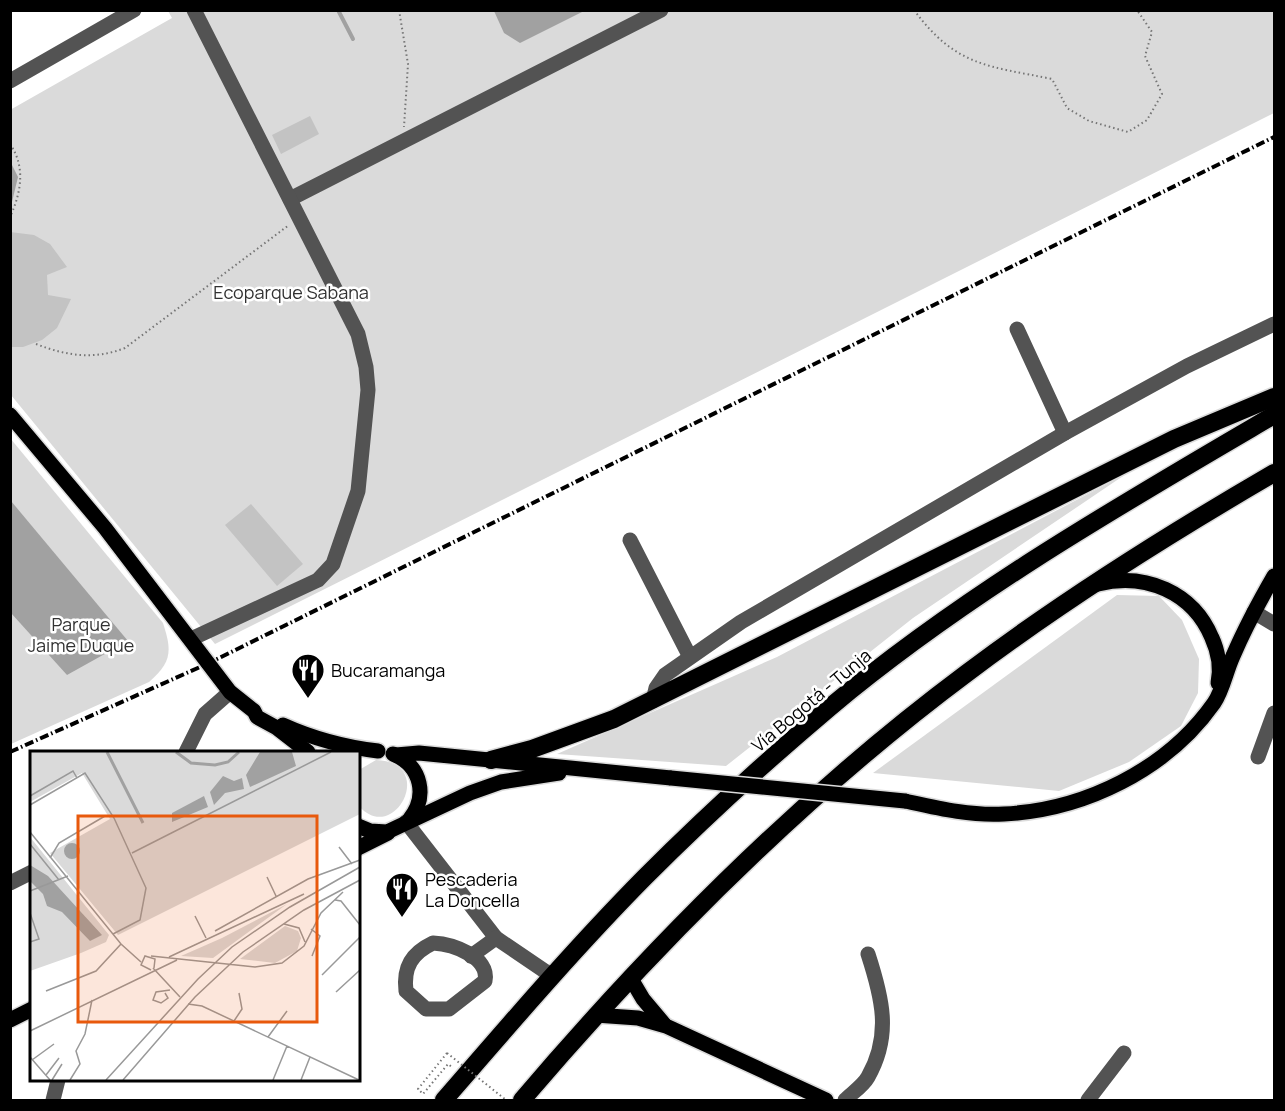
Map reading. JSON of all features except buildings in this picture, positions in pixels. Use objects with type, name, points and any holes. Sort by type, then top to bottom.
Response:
[{"type":"highway","points":[[490,760],[574,735],[653,701],[1174,439],[1275,397]]},
{"type":"highway","name":"Vía Bogotá - Tunja","points":[[444,1101],[552,976],[644,878],[726,799],[831,707],[960,609],[1141,493],[1275,415]]},
{"type":"highway","points":[[522,1101],[630,977],[791,820],[861,760],[966,673],[1089,586],[1275,473]]},
{"type":"main road","points":[[10,415],[105,528],[230,692],[254,711],[257,717],[277,728],[306,751]]},
{"type":"main road","points":[[254,711],[262,712],[310,737],[348,748],[396,755],[419,753],[905,801],[953,812],[1003,814],[1052,808],[1100,793],[1143,770],[1182,739],[1215,701],[1254,612],[1275,576]]},
{"type":"main road","points":[[1089,586],[1115,580],[1142,580],[1167,589],[1189,604],[1206,624],[1217,649],[1220,676],[1215,701]]},
{"type":"main road","points":[[360,757],[378,751]]},
{"type":"main road","points":[[360,827],[379,832],[404,824],[420,800],[420,784],[409,764],[396,755]]},
{"type":"main road","points":[[360,847],[404,824],[501,782],[559,773],[589,777],[600,771]]},
{"type":"main road","points":[[630,977],[650,1009],[666,1026]]},
{"type":"main road","points":[[10,1020],[30,1010]]},
{"type":"main road","points":[[595,1015],[631,1017],[666,1026],[826,1101]]},
{"type":"street","points":[[10,81],[134,10]]},
{"type":"street","points":[[191,639],[318,580],[333,564],[358,491],[368,390],[366,367],[358,334],[194,10]]},
{"type":"street","points":[[290,199],[661,10]]},
{"type":"street","points":[[653,701],[660,680],[741,622],[1065,433],[1187,366],[1275,324]]},
{"type":"street","points":[[1017,329],[1065,433]]},
{"type":"street","points":[[630,540],[690,657]]},
{"type":"street","points":[[1254,612],[1275,624]]},
{"type":"street","points":[[187,751],[205,714],[230,692]]},
{"type":"street","points":[[1258,757],[1275,713]]},
{"type":"street","points":[[404,824],[496,938],[552,976]]},
{"type":"street","points":[[10,883],[30,873]]},
{"type":"street","points":[[471,956],[496,938]]},
{"type":"street","points":[[434,943],[448,944],[471,956],[484,967],[485,981],[449,1010],[426,1009],[406,991],[405,969],[419,950],[434,943]]},
{"type":"street","points":[[845,1101],[868,1078],[882,1038],[882,998],[868,954]]},
{"type":"street","points":[[1089,1101],[1124,1053]]},
{"type":"street","points":[[53,1101],[58,1081]]},
{"type":"path","points":[[399,10],[408,63],[404,141]]},
{"type":"path","points":[[914,10],[950,50],[980,64],[1052,79],[1067,108],[1089,121],[1128,132],[1147,120],[1162,94],[1145,56],[1152,32],[1137,10]]},
{"type":"path","points":[[10,144],[20,165],[18,199],[10,217]]},
{"type":"path","points":[[36,344],[64,355],[110,354],[125,348],[299,218]]},
{"type":"path","points":[[464,1077],[448,1064],[423,1094],[418,1089],[447,1053],[506,1101]]},
{"type":"green space","name":"Ecoparque Sabana","points":[[168,11],[1274,11],[1274,113],[215,644],[11,395],[10,110],[172,18]]},
{"type":"green space","name":"Parque Jaime Duque","points":[[10,438],[163,623],[169,649],[166,662],[149,682],[11,744]]},
{"type":"green space","points":[[1126,474],[913,618],[726,766],[557,754],[777,657]]},
{"type":"green space","points":[[1117,595],[1159,596],[1182,620],[1199,659],[1198,693],[1181,726],[1129,762],[1059,791],[873,773]]},
{"type":"green space","points":[[376,760],[395,764],[404,774],[407,786],[404,799],[396,810],[385,816],[372,816],[360,807],[360,769]]},
{"type":"shaded area","points":[[494,10],[584,11],[520,43],[504,33]]},
{"type":"shaded area","points":[[10,161],[18,177],[11,206],[10,206]]},
{"type":"shaded area","points":[[10,501],[128,641],[67,675],[11,613]]},
{"type":"waterway","points":[[338,10],[353,39]]},
{"type":"railway","points":[[10,752],[209,663],[1274,137]]},
{"type":"place","name":"Bucaramanga","points":[[308,699]]},
{"type":"place","name":"Pescaderia La Doncella","points":[[402,918]]}]
